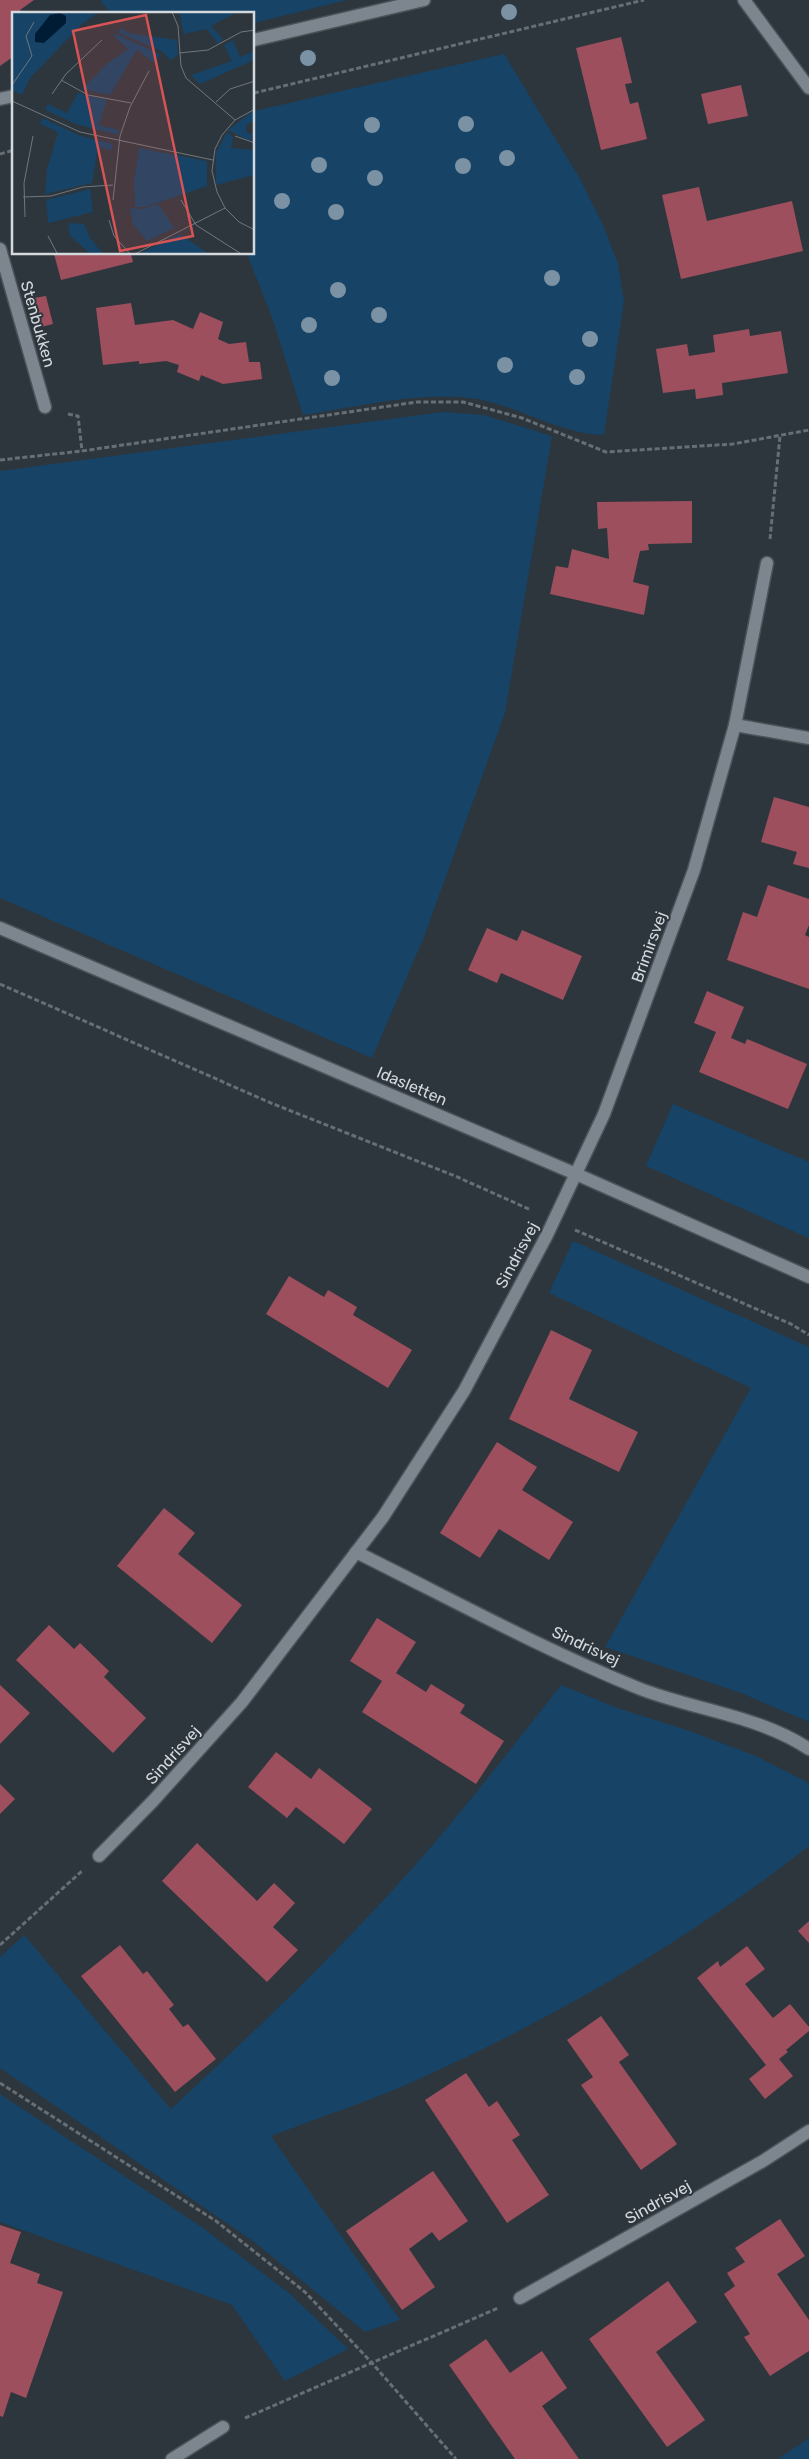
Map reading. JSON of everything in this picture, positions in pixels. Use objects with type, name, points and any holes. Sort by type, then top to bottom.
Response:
[{"type":"street","points":[[255,40],[424,0]]},
{"type":"street","points":[[744,0],[809,88]]},
{"type":"street","name":"Stenbukken","points":[[0,249],[45,407]]},
{"type":"street","name":"Brimirsvej","points":[[576,1174],[608,1105],[694,870],[735,725],[767,563]]},
{"type":"street","points":[[735,725],[809,738]]},
{"type":"street","name":"Idasletten","points":[[0,928],[576,1174],[809,1277]]},
{"type":"street","name":"Sindrisvej","points":[[99,1856],[154,1801],[242,1702],[383,1517],[464,1391],[554,1220],[576,1174]]},
{"type":"street","name":"Sindrisvej","points":[[356,1552],[639,1688],[745,1720],[800,1743],[809,1749]]},
{"type":"street","name":"Sindrisvej","points":[[520,2298],[763,2161],[809,2131]]},
{"type":"street","points":[[172,2459],[223,2427]]},
{"type":"path","points":[[255,93],[644,0]]},
{"type":"path","points":[[0,460],[82,451],[418,402],[463,402],[522,418],[606,452],[733,444],[809,430]]},
{"type":"path","points":[[45,407],[78,416],[82,451]]},
{"type":"path","points":[[767,563],[775,502],[780,436]]},
{"type":"path","points":[[0,984],[271,1103],[455,1176],[791,1324],[809,1335]]},
{"type":"path","points":[[0,1945],[99,1856]]},
{"type":"path","points":[[0,2083],[216,2221],[305,2292],[372,2363],[456,2459]]},
{"type":"path","points":[[223,2427],[520,2298]]},
{"type":"shaded area","points":[[100,0],[347,0],[255,23],[255,12],[109,12]]},
{"type":"shaded area","points":[[504,54],[580,179],[604,227],[618,264],[624,301],[604,435],[572,430],[493,403],[456,397],[412,398],[303,415],[272,317],[247,255],[255,255],[255,111]]},
{"type":"shaded area","points":[[443,412],[483,415],[552,436],[505,713],[424,937],[372,1058],[0,898],[0,471]]},
{"type":"shaded area","points":[[673,1104],[809,1162],[809,1238],[646,1166]]},
{"type":"shaded area","points":[[573,1241],[809,1347],[809,1722],[741,1693],[605,1647],[751,1388],[549,1293]]},
{"type":"shaded area","points":[[561,1685],[620,1709],[687,1730],[756,1756],[805,1781],[809,1784],[809,1846],[714,1915],[666,1947],[617,1977],[516,2033],[410,2083],[271,2136],[400,2320],[365,2332],[253,2241],[0,2068],[0,1957],[24,1935],[171,2109],[302,1984],[402,1879],[472,1797]]},
{"type":"shaded area","points":[[0,2094],[203,2228],[289,2293],[348,2349],[285,2381],[232,2305],[0,2222]]},
{"type":"shaded area","points":[[809,2438],[809,2459],[778,2459]]},
{"type":"building","points":[[0,0],[34,0],[20,10],[22,12],[12,12],[12,57],[0,66]]},
{"type":"building","points":[[621,37],[632,83],[625,84],[630,104],[638,102],[647,139],[601,150],[576,48]]},
{"type":"building","points":[[741,85],[748,116],[708,124],[701,94]]},
{"type":"building","points":[[699,187],[707,221],[792,201],[803,251],[681,279],[662,195]]},
{"type":"building","points":[[54,255],[131,255],[133,262],[61,280]]},
{"type":"building","points":[[46,296],[53,324],[41,327],[34,298]]},
{"type":"building","points":[[131,303],[135,325],[173,320],[193,329],[200,312],[223,322],[218,339],[229,344],[246,342],[249,362],[260,362],[262,379],[223,384],[201,375],[199,381],[177,372],[179,365],[166,361],[139,364],[139,361],[103,365],[96,308]]},
{"type":"building","points":[[749,329],[750,336],[781,331],[788,373],[722,383],[723,395],[696,399],[695,389],[663,393],[656,349],[687,344],[689,356],[715,352],[713,335]]},
{"type":"building","points":[[692,501],[692,543],[648,544],[649,550],[640,551],[633,582],[649,586],[644,615],[550,594],[556,566],[568,568],[572,549],[609,559],[607,528],[598,529],[597,502]]},
{"type":"building","points":[[774,797],[809,807],[809,868],[793,864],[797,852],[761,842]]},
{"type":"building","points":[[768,885],[809,899],[809,925],[805,935],[809,937],[809,989],[727,960],[743,912],[757,917]]},
{"type":"building","points":[[487,928],[517,941],[522,930],[582,956],[563,1000],[501,973],[497,983],[468,970]]},
{"type":"building","points":[[707,991],[744,1007],[731,1038],[745,1044],[747,1039],[807,1064],[788,1109],[699,1072],[716,1032],[694,1023]]},
{"type":"building","points":[[289,1276],[324,1297],[328,1290],[357,1307],[353,1315],[412,1350],[388,1388],[266,1314]]},
{"type":"building","points":[[551,1330],[592,1350],[569,1399],[638,1432],[619,1472],[509,1419]]},
{"type":"building","points":[[497,1442],[537,1467],[522,1490],[573,1522],[549,1560],[499,1529],[480,1558],[440,1533]]},
{"type":"building","points":[[164,1508],[195,1533],[178,1554],[242,1605],[212,1643],[117,1566]]},
{"type":"building","points":[[377,1618],[416,1642],[396,1673],[426,1692],[431,1684],[465,1705],[460,1713],[504,1741],[476,1784],[362,1712],[382,1681],[350,1661]]},
{"type":"building","points":[[49,1625],[74,1649],[80,1643],[109,1671],[104,1677],[146,1718],[113,1753],[16,1660]]},
{"type":"building","points":[[0,1685],[30,1713],[0,1744]]},
{"type":"building","points":[[276,1752],[311,1779],[319,1768],[372,1809],[344,1844],[296,1807],[287,1818],[248,1787]]},
{"type":"building","points":[[0,1784],[15,1799],[0,1814]]},
{"type":"building","points":[[197,1843],[257,1901],[274,1883],[295,1903],[273,1927],[298,1950],[267,1982],[162,1881]]},
{"type":"building","points":[[809,1921],[809,1943],[798,1931]]},
{"type":"building","points":[[120,1945],[143,1974],[147,1971],[174,2005],[169,2009],[183,2027],[188,2024],[216,2059],[175,2092],[81,1976]]},
{"type":"building","points":[[747,1946],[765,1969],[745,1984],[773,2018],[790,2004],[809,2027],[809,2031],[786,2050],[788,2052],[779,2059],[793,2076],[765,2099],[749,2079],[766,2065],[697,1978],[718,1961],[720,1967]]},
{"type":"building","points":[[601,2016],[629,2055],[619,2062],[677,2144],[641,2170],[581,2085],[593,2077],[567,2040]]},
{"type":"building","points":[[466,2073],[489,2107],[497,2101],[520,2135],[512,2140],[549,2195],[507,2223],[425,2100]]},
{"type":"building","points":[[433,2171],[468,2221],[439,2241],[432,2232],[409,2249],[435,2287],[402,2310],[346,2231]]},
{"type":"building","points":[[780,2219],[805,2256],[777,2274],[809,2320],[809,2351],[770,2376],[744,2337],[750,2334],[724,2294],[735,2286],[727,2273],[745,2262],[735,2248]]},
{"type":"building","points":[[0,2225],[21,2232],[10,2263],[40,2274],[37,2283],[63,2292],[26,2398],[11,2392],[3,2417],[0,2416]]},
{"type":"building","points":[[668,2281],[697,2322],[656,2352],[705,2420],[667,2447],[589,2339]]},
{"type":"building","points":[[486,2339],[510,2373],[542,2351],[567,2388],[542,2406],[579,2459],[515,2459],[449,2365]]}]
